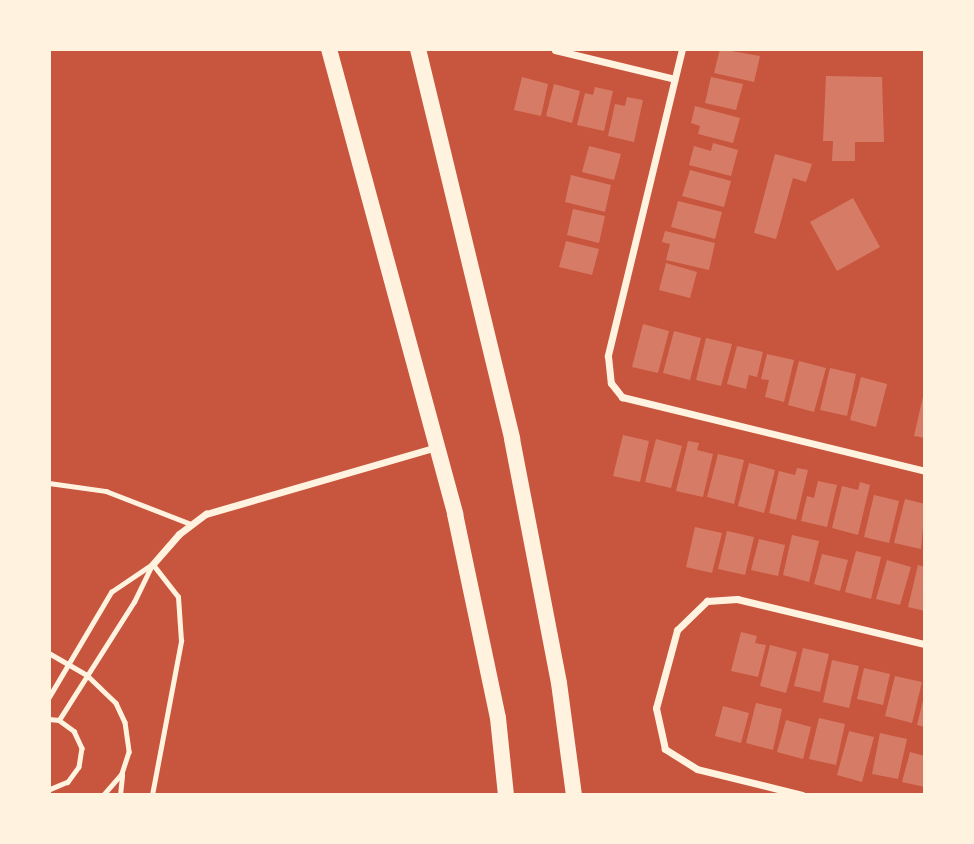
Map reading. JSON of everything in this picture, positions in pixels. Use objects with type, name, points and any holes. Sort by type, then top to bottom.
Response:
[{"type":"highway","points":[[329,49],[438,447],[499,718],[506,795]]},
{"type":"highway","points":[[418,49],[512,439],[559,683],[574,795]]},
{"type":"street","points":[[681,49],[608,356],[611,383],[622,397],[925,471]]},
{"type":"street","points":[[555,50],[675,79]]},
{"type":"street","points":[[152,565],[206,514],[438,447]]},
{"type":"street","points":[[802,795],[697,769],[665,749],[656,708],[677,630],[707,601],[737,599],[925,644]]},
{"type":"lane","points":[[49,483],[106,491],[192,525]]},
{"type":"lane","points":[[49,697],[111,592],[152,565]]},
{"type":"lane","points":[[59,720],[134,602],[152,565]]},
{"type":"lane","points":[[152,565],[178,597],[181,641],[152,795]]},
{"type":"lane","points":[[49,653],[87,675],[116,703],[125,722],[128,752],[120,795]]},
{"type":"lane","points":[[49,719],[59,720],[74,731],[82,748],[79,767],[68,782],[49,790]]},
{"type":"lane","points":[[104,795],[122,775]]},
{"type":"building","points":[[720,49],[760,56],[754,82],[714,73]]},
{"type":"building","points":[[826,76],[882,77],[884,142],[855,142],[855,161],[832,161],[833,141],[823,141]]},
{"type":"building","points":[[522,77],[548,84],[541,116],[514,110]]},
{"type":"building","points":[[711,77],[743,84],[736,110],[705,103]]},
{"type":"building","points":[[554,84],[580,91],[572,123],[546,116]]},
{"type":"building","points":[[595,87],[613,91],[604,131],[577,125],[585,93],[593,95]]},
{"type":"building","points":[[627,97],[643,100],[634,142],[608,136],[615,104],[625,106]]},
{"type":"building","points":[[695,106],[740,118],[733,143],[698,134],[700,126],[691,123]]},
{"type":"building","points":[[713,143],[738,150],[731,176],[689,165],[694,146],[711,151]]},
{"type":"building","points":[[589,146],[621,154],[614,180],[582,172]]},
{"type":"building","points":[[775,154],[812,164],[806,182],[793,178],[776,239],[754,233]]},
{"type":"building","points":[[690,170],[731,181],[724,207],[682,196]]},
{"type":"building","points":[[571,175],[611,185],[605,212],[565,202]]},
{"type":"building","points":[[853,198],[880,247],[837,271],[810,222]]},
{"type":"building","points":[[678,201],[722,212],[715,239],[671,227]]},
{"type":"building","points":[[573,209],[605,216],[599,243],[567,235]]},
{"type":"building","points":[[665,231],[715,243],[709,270],[666,260],[670,244],[662,242]]},
{"type":"building","points":[[566,241],[599,249],[592,275],[559,267]]},
{"type":"building","points":[[666,263],[697,272],[690,298],[659,290]]},
{"type":"building","points":[[643,324],[669,331],[658,373],[632,367]]},
{"type":"building","points":[[674,331],[701,338],[690,380],[663,373]]},
{"type":"building","points":[[706,338],[732,344],[721,386],[696,380]]},
{"type":"building","points":[[737,346],[763,352],[757,377],[749,375],[746,389],[727,384]]},
{"type":"building","points":[[767,354],[794,360],[784,402],[765,397],[769,380],[761,379]]},
{"type":"building","points":[[799,361],[826,368],[814,412],[788,405]]},
{"type":"building","points":[[830,368],[856,374],[847,416],[820,410]]},
{"type":"building","points":[[861,377],[887,384],[876,427],[850,420]]},
{"type":"building","points":[[925,392],[925,438],[914,436]]},
{"type":"building","points":[[623,435],[649,441],[640,482],[613,476]]},
{"type":"building","points":[[656,439],[682,446],[671,488],[645,482]]},
{"type":"building","points":[[688,441],[699,443],[697,450],[713,454],[703,497],[676,491]]},
{"type":"building","points":[[718,454],[744,460],[734,504],[707,497]]},
{"type":"building","points":[[749,463],[775,470],[764,513],[738,506]]},
{"type":"building","points":[[797,468],[808,470],[796,520],[769,513],[779,471],[795,475]]},
{"type":"building","points":[[818,481],[837,485],[827,527],[801,521],[807,496],[814,498]]},
{"type":"building","points":[[860,482],[870,485],[858,535],[832,528],[842,486],[858,490]]},
{"type":"building","points":[[874,495],[899,501],[889,543],[864,537]]},
{"type":"building","points":[[905,499],[925,504],[921,549],[894,543]]},
{"type":"building","points":[[695,527],[722,533],[712,573],[686,567]]},
{"type":"building","points":[[727,531],[754,537],[745,575],[718,569]]},
{"type":"building","points":[[792,535],[819,541],[809,582],[783,575]]},
{"type":"building","points":[[759,539],[785,545],[778,576],[751,570]]},
{"type":"building","points":[[856,551],[881,557],[871,599],[845,592]]},
{"type":"building","points":[[822,554],[848,560],[840,591],[814,584]]},
{"type":"building","points":[[887,560],[911,567],[900,605],[876,599]]},
{"type":"building","points":[[918,565],[925,567],[925,611],[908,607]]},
{"type":"building","points":[[741,632],[757,636],[755,643],[766,645],[758,677],[731,671]]},
{"type":"building","points":[[770,645],[797,652],[786,693],[760,686]]},
{"type":"building","points":[[803,648],[829,654],[820,692],[794,686]]},
{"type":"building","points":[[832,660],[859,666],[849,708],[823,702]]},
{"type":"building","points":[[864,668],[890,674],[883,705],[857,699]]},
{"type":"building","points":[[895,676],[922,682],[912,723],[885,716]]},
{"type":"building","points":[[925,696],[925,727],[917,725]]},
{"type":"building","points":[[756,703],[782,709],[773,750],[746,743]]},
{"type":"building","points":[[723,706],[749,713],[741,743],[715,736]]},
{"type":"building","points":[[819,718],[845,724],[836,765],[809,759]]},
{"type":"building","points":[[786,720],[811,727],[803,759],[777,752]]},
{"type":"building","points":[[849,731],[874,737],[862,782],[837,775]]},
{"type":"building","points":[[880,733],[907,739],[898,779],[872,774]]},
{"type":"building","points":[[910,752],[925,756],[925,787],[902,782]]}]
